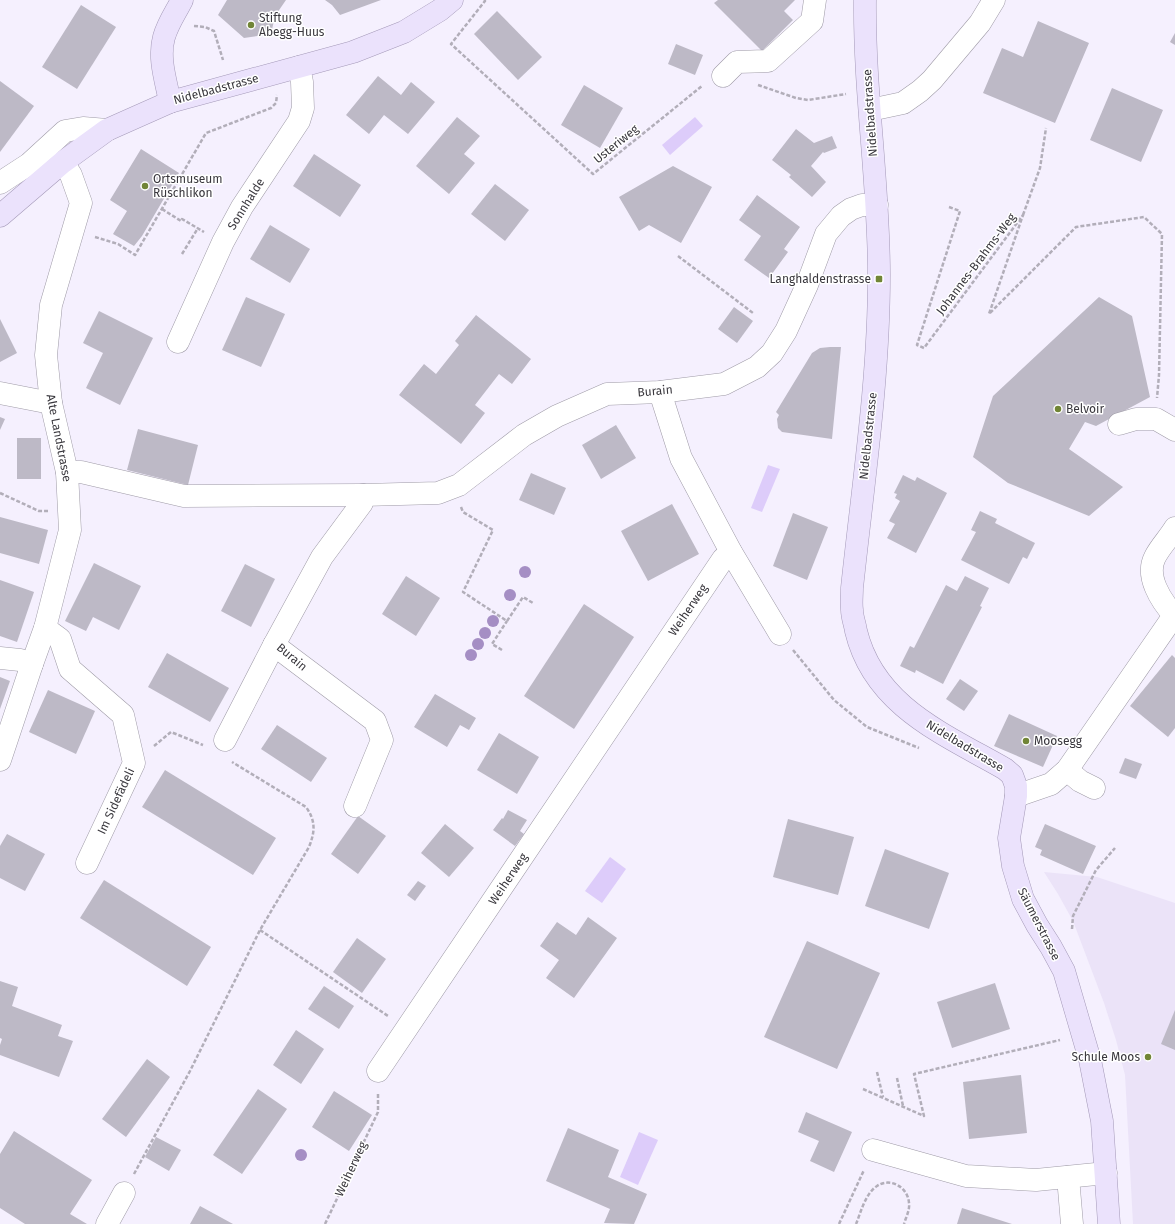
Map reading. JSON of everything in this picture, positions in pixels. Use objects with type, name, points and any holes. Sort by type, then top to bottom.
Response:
[{"type":"main road","points":[[170,102],[163,65],[162,50],[164,37],[170,21],[182,0]]},
{"type":"main road","name":"Nidelbadstrasse","points":[[0,216],[63,162],[107,130],[170,102],[353,52],[404,32],[440,10],[452,0]]},
{"type":"main road","name":"Nidelbadstrasse","points":[[865,0],[865,36],[877,205],[879,274],[873,394],[852,588],[852,610],[860,646],[868,665],[880,682],[898,702],[943,735],[1005,769],[1012,775],[1016,786],[1016,796]]},
{"type":"main road","name":"Säumerstrasse","points":[[1016,796],[1008,838],[1013,866],[1023,899],[1064,972],[1090,1060],[1102,1121],[1109,1224]]},
{"type":"street","points":[[723,76],[736,62],[768,61],[812,20],[815,0]]},
{"type":"street","points":[[870,110],[903,102],[920,91],[932,80],[980,23],[994,0]]},
{"type":"street","name":"Sonnhalde","points":[[178,342],[223,242],[242,207],[299,121],[303,108],[302,82],[299,67]]},
{"type":"street","points":[[0,183],[29,164],[65,132],[83,128],[107,130]]},
{"type":"street","name":"Alte Landstrasse","points":[[0,760],[45,628],[70,530],[67,472],[51,403],[46,355],[51,305],[81,203],[71,174],[63,162]]},
{"type":"street","name":"Burain","points":[[67,472],[81,472],[184,496],[438,493],[459,485],[524,435],[557,416],[607,394],[660,392],[724,384],[758,367],[772,352],[786,331],[807,285],[826,234],[841,216],[851,209],[862,205],[877,205]]},
{"type":"street","points":[[660,392],[681,458],[731,552],[780,634]]},
{"type":"street","points":[[0,393],[51,403]]},
{"type":"street","points":[[1119,424],[1136,419],[1156,419],[1175,430]]},
{"type":"street","name":"Burain","points":[[355,806],[382,740],[375,721],[274,645],[322,557],[362,503],[363,495]]},
{"type":"street","points":[[1016,796],[1051,784],[1067,770],[1174,615],[1164,604],[1153,578],[1152,567],[1155,557],[1175,528]]},
{"type":"street","name":"Weiherweg","points":[[378,1071],[718,565],[723,558],[731,552]]},
{"type":"street","name":"Im Sidefädeli","points":[[45,628],[60,639],[70,669],[123,715],[134,763],[87,863]]},
{"type":"street","points":[[215,743],[274,645]]},
{"type":"street","points":[[0,658],[20,660],[32,664]]},
{"type":"street","points":[[1067,770],[1080,781],[1094,788]]},
{"type":"street","points":[[873,1150],[966,1176],[1036,1180],[1106,1173]]},
{"type":"street","points":[[1068,1177],[1072,1224]]},
{"type":"street","points":[[107,1224],[124,1193]]},
{"type":"path","name":"Usteriweg","points":[[484,0],[451,44],[594,174],[707,82],[723,76]]},
{"type":"path","points":[[189,25],[205,27],[214,31],[223,60]]},
{"type":"path","points":[[723,76],[739,79],[796,98],[808,100],[854,93]]},
{"type":"path","points":[[92,236],[118,244],[135,255],[206,133],[271,108],[276,103],[278,96],[277,93]]},
{"type":"path","points":[[1023,215],[1040,168],[1046,128]]},
{"type":"path","name":"Johannes-Brahms-Weg","points":[[949,207],[960,211],[917,345],[924,348],[1023,215]]},
{"type":"path","points":[[162,209],[181,221],[182,219],[204,232]]},
{"type":"path","name":"Johannes-Brahms-Weg","points":[[1023,215],[989,314],[1076,227],[1144,217],[1162,234],[1159,375],[1156,419]]},
{"type":"path","points":[[182,254],[198,228]]},
{"type":"path","points":[[678,256],[753,313]]},
{"type":"path","points":[[0,493],[39,511],[51,511]]},
{"type":"path","points":[[465,513],[493,530],[463,592],[507,620]]},
{"type":"path","points":[[502,650],[492,644],[507,620],[523,597],[533,603]]},
{"type":"path","points":[[780,634],[834,700],[867,727],[922,749]]},
{"type":"path","points":[[134,763],[171,732],[199,742],[215,743]]},
{"type":"path","points":[[124,1193],[190,1071],[260,930],[309,847],[314,830],[312,816],[306,807],[231,761]]},
{"type":"path","points":[[1072,929],[1073,916],[1096,870],[1115,848]]},
{"type":"path","points":[[260,930],[407,1029]]},
{"type":"path","points":[[862,1089],[924,1116],[914,1074],[1062,1039]]},
{"type":"path","name":"Weiherweg","points":[[325,1224],[378,1112],[378,1071]]},
{"type":"path","points":[[877,1072],[883,1098]]},
{"type":"path","points":[[897,1078],[903,1107]]},
{"type":"path","points":[[839,1224],[873,1150]]},
{"type":"path","points":[[856,1224],[867,1196],[877,1185],[888,1182],[898,1184],[906,1192],[909,1202],[908,1212],[904,1224]]},
{"type":"shaded area","points":[[695,117],[703,126],[670,155],[662,145]]},
{"type":"shaded area","points":[[768,465],[780,469],[762,512],[751,508]]},
{"type":"shaded area","points":[[610,857],[626,869],[602,903],[585,891]]},
{"type":"shaded area","name":"Schule Moos","points":[[1044,872],[1097,877],[1175,903],[1175,1224],[1133,1224],[1125,1075],[1104,1003],[1073,921]]},
{"type":"shaded area","points":[[639,1132],[658,1140],[638,1185],[620,1177]]},
{"type":"building","name":"Stiftung Abegg-Huus","points":[[227,0],[286,0],[275,16],[271,34],[244,38],[218,15]]},
{"type":"building","name":"Stiftung Abegg-Huus","points":[[325,0],[381,0],[340,15],[332,5]]},
{"type":"building","points":[[718,0],[795,0],[784,11],[793,20],[762,51],[714,3]]},
{"type":"building","points":[[81,5],[116,27],[77,89],[42,67]]},
{"type":"building","points":[[497,11],[542,57],[518,80],[474,34]]},
{"type":"building","points":[[1038,21],[1089,43],[1055,123],[983,93],[1002,48],[1023,57]]},
{"type":"building","points":[[1175,33],[1175,45],[1170,42]]},
{"type":"building","points":[[676,44],[703,55],[695,75],[668,64]]},
{"type":"building","points":[[378,76],[401,95],[411,82],[435,102],[408,134],[384,115],[369,134],[346,115]]},
{"type":"building","points":[[0,81],[34,106],[0,152]]},
{"type":"building","points":[[584,85],[623,108],[600,148],[561,125]]},
{"type":"building","points":[[1112,88],[1163,110],[1141,162],[1090,140]]},
{"type":"building","points":[[457,117],[480,136],[464,154],[475,163],[449,194],[416,166]]},
{"type":"building","points":[[796,129],[814,143],[832,136],[837,148],[824,153],[823,152],[811,166],[826,182],[812,197],[789,177],[791,175],[772,160]]},
{"type":"building","name":"Ortsmuseum Rüschlikon","points":[[141,149],[179,173],[142,236],[134,246],[113,234],[127,211],[110,200]]},
{"type":"building","points":[[314,154],[361,185],[340,217],[293,186]]},
{"type":"building","points":[[673,166],[712,187],[681,243],[649,225],[639,231],[619,197]]},
{"type":"building","points":[[495,184],[529,210],[505,241],[471,214]]},
{"type":"building","points":[[757,195],[800,227],[784,249],[788,252],[769,278],[744,260],[761,236],[739,220]]},
{"type":"building","points":[[270,225],[310,249],[290,283],[250,259]]},
{"type":"building","points":[[246,297],[285,314],[261,367],[222,350]]},
{"type":"building","name":"Belvoir","points":[[1099,297],[1132,316],[1150,397],[1096,426],[1085,422],[1069,449],[1123,487],[1089,516],[1008,483],[973,457],[993,396]]},
{"type":"building","points":[[734,307],[753,321],[737,343],[718,329]]},
{"type":"building","points":[[99,311],[153,338],[120,405],[86,388],[103,353],[83,343]]},
{"type":"building","points":[[476,315],[531,359],[512,384],[499,374],[475,405],[485,413],[461,444],[399,395],[424,364],[436,374],[459,345],[455,341]]},
{"type":"building","points":[[0,319],[17,353],[0,362]]},
{"type":"building","points":[[841,347],[832,439],[782,432],[778,428],[777,419],[779,415],[776,412],[812,353],[820,348]]},
{"type":"building","points":[[0,417],[5,419],[0,430]]},
{"type":"building","points":[[616,425],[636,458],[601,479],[582,445]]},
{"type":"building","points":[[138,429],[198,445],[188,485],[127,470]]},
{"type":"building","points":[[17,438],[41,438],[41,479],[17,479]]},
{"type":"building","points":[[531,473],[566,488],[554,515],[519,500]]},
{"type":"building","points":[[903,475],[915,481],[917,477],[947,493],[916,553],[887,538],[895,524],[889,521],[900,501],[895,498],[897,494],[894,493]]},
{"type":"building","points":[[672,504],[699,554],[648,581],[621,531]]},
{"type":"building","points":[[980,511],[997,519],[995,523],[1035,543],[1027,559],[1023,557],[1009,584],[961,560],[976,532],[971,530]]},
{"type":"building","points":[[793,513],[828,527],[807,580],[773,566]]},
{"type":"building","points":[[0,517],[48,530],[39,564],[0,553]]},
{"type":"building","points":[[94,563],[141,586],[119,630],[93,617],[86,631],[65,621]]},
{"type":"building","points":[[245,564],[275,579],[251,627],[221,611]]},
{"type":"building","points":[[406,576],[440,598],[416,636],[382,614]]},
{"type":"building","points":[[965,576],[989,588],[980,606],[982,607],[943,684],[916,670],[915,673],[900,666],[910,646],[914,648],[946,585],[957,591]]},
{"type":"building","points":[[0,580],[34,592],[17,642],[0,636]]},
{"type":"building","points":[[584,604],[634,637],[574,729],[524,696]]},
{"type":"building","points":[[167,653],[229,688],[210,722],[148,687]]},
{"type":"building","points":[[1172,655],[1175,658],[1175,728],[1168,737],[1130,706]]},
{"type":"building","points":[[0,677],[10,681],[0,709]]},
{"type":"building","points":[[960,679],[978,691],[964,711],[946,699]]},
{"type":"building","points":[[48,690],[95,711],[76,754],[29,732]]},
{"type":"building","points":[[435,694],[476,718],[469,730],[460,725],[447,747],[414,727]]},
{"type":"building","name":"Moosegg","points":[[1009,714],[1057,736],[1043,767],[994,746]]},
{"type":"building","points":[[277,725],[327,758],[311,782],[261,749]]},
{"type":"building","points":[[499,733],[539,757],[517,794],[477,770]]},
{"type":"building","points":[[1125,758],[1142,764],[1136,779],[1119,773]]},
{"type":"building","points":[[165,770],[276,838],[253,875],[142,807]]},
{"type":"building","points":[[508,810],[527,820],[520,831],[524,834],[515,846],[493,830],[502,818],[503,819]]},
{"type":"building","points":[[358,816],[386,836],[358,874],[331,854]]},
{"type":"building","points":[[788,819],[854,837],[838,895],[773,877]]},
{"type":"building","points":[[445,824],[474,848],[449,877],[421,853]]},
{"type":"building","points":[[1045,824],[1096,846],[1083,874],[1040,855],[1042,850],[1035,847]]},
{"type":"building","points":[[7,834],[45,854],[25,891],[0,878],[0,846]]},
{"type":"building","points":[[885,849],[949,873],[929,929],[865,906]]},
{"type":"building","points":[[104,880],[211,947],[187,986],[80,918]]},
{"type":"building","points":[[418,881],[426,886],[415,901],[407,895]]},
{"type":"building","points":[[588,917],[617,938],[574,998],[546,978],[559,960],[540,946],[557,922],[576,935]]},
{"type":"building","points":[[357,938],[386,959],[362,993],[333,972]]},
{"type":"building","points":[[807,941],[880,973],[837,1069],[764,1037]]},
{"type":"building","points":[[0,981],[18,987],[12,1006],[62,1025],[58,1036],[73,1041],[59,1077],[0,1055],[0,1045],[2,1039],[0,1038]]},
{"type":"building","points":[[995,983],[1010,1029],[952,1048],[937,1002]]},
{"type":"building","points":[[324,986],[354,1006],[339,1029],[308,1009]]},
{"type":"building","points":[[1175,1010],[1175,1050],[1161,1044]]},
{"type":"building","points":[[296,1030],[324,1049],[301,1084],[273,1065]]},
{"type":"building","points":[[147,1059],[170,1077],[126,1137],[102,1119]]},
{"type":"building","points":[[1021,1075],[1027,1133],[969,1139],[963,1082]]},
{"type":"building","points":[[258,1089],[287,1109],[242,1174],[213,1155]]},
{"type":"building","points":[[334,1091],[372,1115],[349,1151],[312,1127]]},
{"type":"building","points":[[806,1112],[852,1132],[834,1172],[810,1161],[819,1141],[798,1132]]},
{"type":"building","points":[[568,1128],[619,1150],[608,1177],[647,1194],[634,1224],[604,1223],[610,1209],[546,1181]]},
{"type":"building","points":[[14,1131],[92,1180],[70,1214],[87,1224],[25,1224],[0,1208],[0,1154]]},
{"type":"building","points":[[156,1137],[181,1150],[169,1171],[145,1157]]},
{"type":"building","points":[[200,1206],[233,1224],[190,1224]]},
{"type":"building","points":[[962,1208],[1012,1224],[957,1224]]},
{"type":"place","name":"Stiftung Abegg-Huus","points":[[251,25]]},
{"type":"place","name":"Ortsmuseum Rüschlikon","points":[[145,186]]},
{"type":"place","name":"Langhaldenstrasse","points":[[879,279]]},
{"type":"place","name":"Belvoir","points":[[1058,409]]},
{"type":"place","name":"Moosegg","points":[[1026,741]]},
{"type":"place","name":"Schule Moos","points":[[1148,1057]]}]
